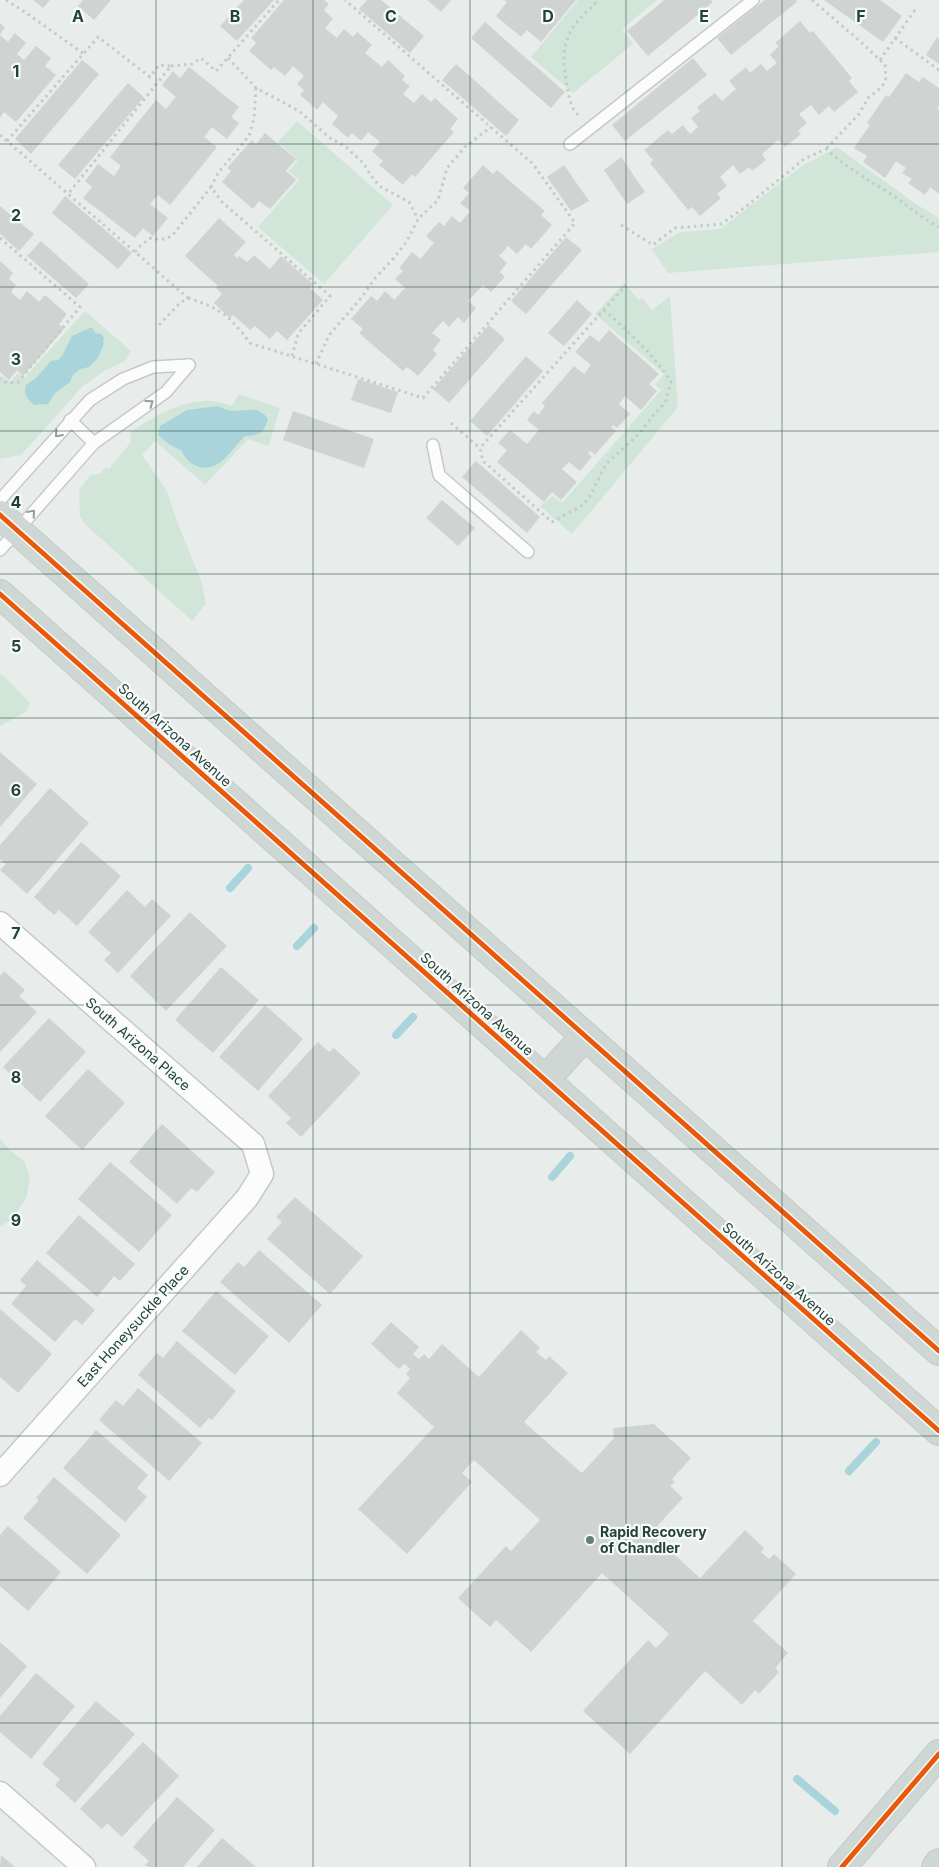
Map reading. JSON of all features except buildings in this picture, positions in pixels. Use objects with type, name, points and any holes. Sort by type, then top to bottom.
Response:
[{"type":"main road","points":[[6,532],[585,1036],[939,1351]]},
{"type":"main road","name":"South Arizona Avenue","points":[[0,594],[939,1431]]},
{"type":"main road","points":[[545,1080],[585,1036]]},
{"type":"main road","points":[[842,1867],[939,1754]]},
{"type":"main road","points":[[936,1867],[939,1863]]},
{"type":"street","name":"South Arizona Place","points":[[0,922],[253,1144],[262,1174]]},
{"type":"street","name":"East Honeysuckle Place","points":[[0,1475],[247,1198],[262,1174]]},
{"type":"street","points":[[0,1793],[84,1867]]},
{"type":"lane","points":[[570,144],[753,0]]},
{"type":"lane","points":[[0,500],[90,400],[123,379],[153,367],[189,365],[166,392],[94,443],[6,532]]},
{"type":"lane","points":[[70,420],[94,443]]},
{"type":"lane","points":[[433,445],[439,475],[528,552]]},
{"type":"path","points":[[6,0],[84,54]]},
{"type":"path","points":[[7,141],[98,38],[150,77],[159,65],[192,64],[201,58],[216,71],[279,0]]},
{"type":"path","points":[[0,135],[188,298],[211,305],[236,323],[250,343],[423,398],[575,223],[533,164],[345,0]]},
{"type":"path","points":[[590,128],[575,112],[570,102],[563,59],[566,42],[575,25],[598,0]]},
{"type":"path","points":[[621,224],[653,246],[675,228],[721,224],[748,205],[804,159],[826,149],[859,114],[868,98],[882,87],[886,78],[885,65],[812,0]]},
{"type":"path","points":[[880,60],[917,7]]},
{"type":"path","points":[[895,38],[939,70]]},
{"type":"path","points":[[228,58],[256,88],[300,111],[330,138],[345,146],[363,163],[381,187],[409,202],[418,220]]},
{"type":"path","points":[[68,194],[171,66]]},
{"type":"path","points":[[135,252],[141,245],[152,238],[161,240],[172,236],[211,187],[218,173],[249,136],[254,118],[256,88]]},
{"type":"path","points":[[316,364],[329,334],[394,258],[407,241],[418,220],[438,200],[447,168],[465,147],[490,127]]},
{"type":"path","points":[[826,149],[864,179],[895,197],[921,218],[939,228]]},
{"type":"path","points":[[211,187],[222,202],[330,296],[298,334],[292,356]]},
{"type":"path","points":[[0,238],[80,308],[18,382],[7,383],[0,379]]},
{"type":"path","points":[[480,448],[626,285]]},
{"type":"path","points":[[157,327],[180,303],[188,298]]},
{"type":"path","points":[[451,423],[480,448],[483,461],[552,522],[583,505],[590,496],[606,464],[640,434],[665,403],[671,382],[662,368],[604,310]]},
{"type":"green space","points":[[578,0],[657,0],[622,29],[633,44],[573,93],[531,57]]},
{"type":"green space","points":[[297,121],[393,205],[324,284],[258,227],[299,180],[289,171],[298,160],[278,142]]},
{"type":"green space","points":[[837,147],[916,204],[939,218],[939,252],[668,273],[652,249],[680,232],[720,229],[802,166]]},
{"type":"green space","points":[[624,283],[639,300],[642,298],[652,310],[670,296],[678,407],[572,534],[540,506],[553,496],[562,503],[661,390],[655,385],[664,374],[595,314]]},
{"type":"green space","points":[[85,311],[131,351],[125,361],[104,371],[83,386],[21,455],[0,459],[0,375],[10,382],[18,373],[24,378]]},
{"type":"green space","points":[[239,394],[280,408],[269,446],[248,439],[205,485],[155,441],[142,455],[167,491],[202,583],[206,604],[192,621],[86,525],[80,517],[79,490],[90,475],[100,474],[106,467],[109,469],[131,442],[130,432],[148,420],[191,402],[213,401],[232,406]]},
{"type":"green space","points":[[0,674],[30,703],[26,712],[0,726]]},
{"type":"green space","points":[[0,1139],[24,1161],[30,1177],[27,1196],[14,1218],[0,1227]]},
{"type":"water","points":[[92,327],[95,333],[102,334],[104,339],[98,358],[89,367],[80,369],[73,375],[70,382],[55,393],[48,404],[34,405],[26,396],[26,385],[36,378],[51,361],[58,360],[62,356],[72,336]]},
{"type":"water","points":[[218,406],[232,411],[257,410],[268,419],[263,431],[245,436],[226,457],[214,466],[208,468],[195,465],[185,457],[181,450],[170,445],[158,435],[160,426],[187,410]]},
{"type":"waterway","points":[[230,888],[248,868]]},
{"type":"waterway","points":[[297,946],[314,928]]},
{"type":"waterway","points":[[396,1035],[413,1017]]},
{"type":"waterway","points":[[552,1177],[570,1156]]},
{"type":"waterway","points":[[849,1471],[876,1442]]},
{"type":"waterway","points":[[797,1779],[835,1811]]},
{"type":"cycle path","points":[[0,515],[939,1351]]},
{"type":"cycle path","points":[[0,594],[939,1431]]},
{"type":"cycle path","points":[[842,1867],[939,1754]]},
{"type":"place","name":"Rapid Recovery of Chandler","points":[[590,1540]]}]
